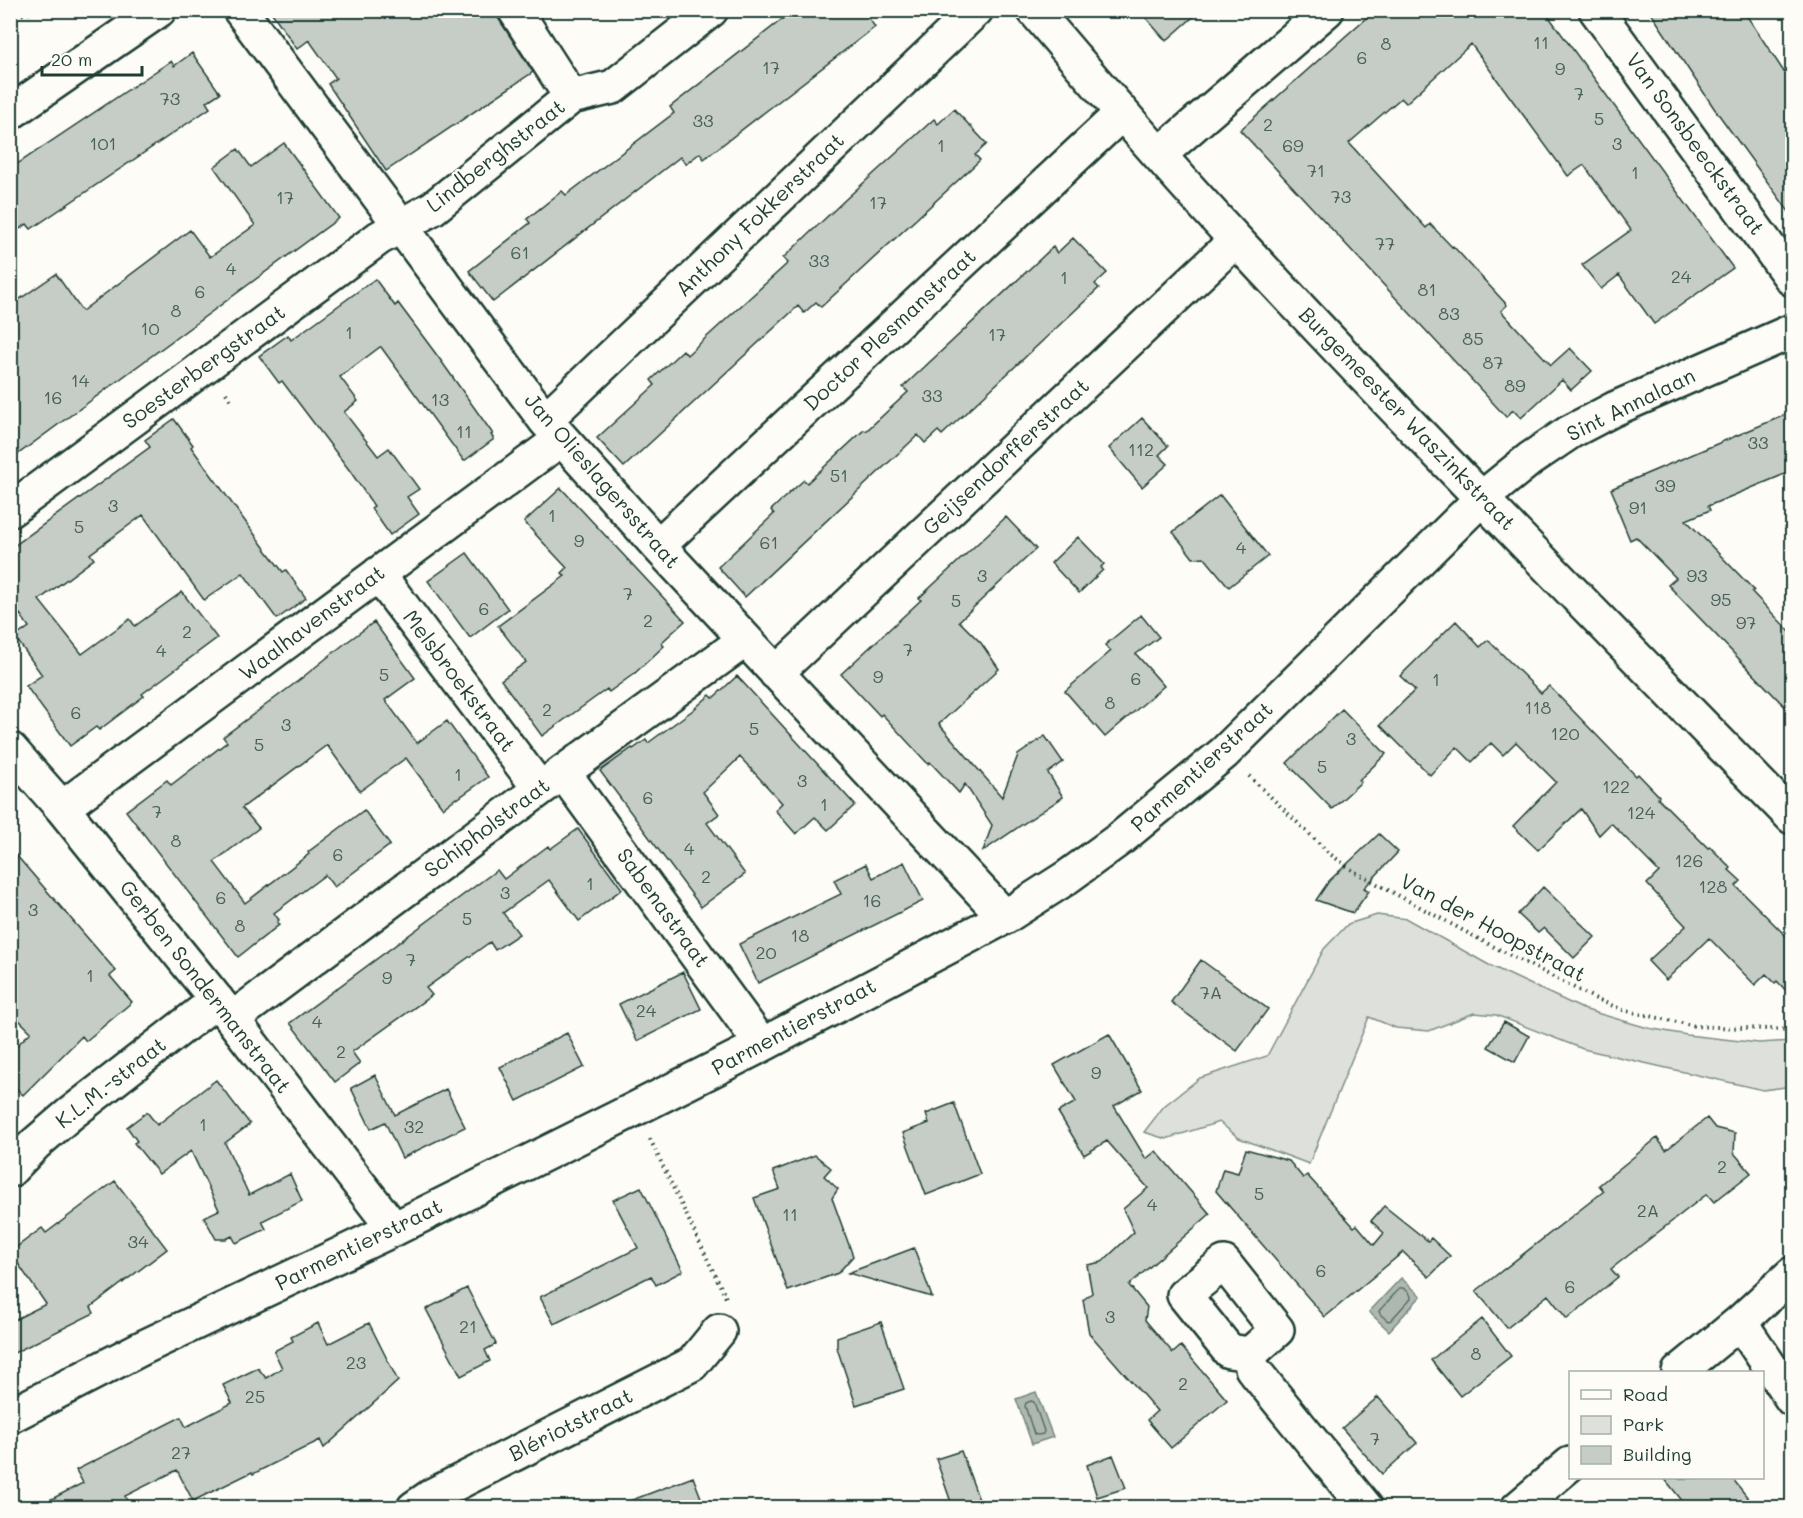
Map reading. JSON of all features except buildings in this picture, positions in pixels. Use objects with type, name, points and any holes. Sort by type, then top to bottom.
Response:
[{"type":"street","points":[[10,113],[159,10]]},
{"type":"street","name":"Jan Olieslagersstraat","points":[[240,10],[553,429],[745,640],[1005,916]]},
{"type":"street","points":[[515,10],[571,96]]},
{"type":"street","name":"Lindberghstraat","points":[[400,227],[433,208],[571,96],[613,87],[711,10]]},
{"type":"street","name":"Anthony Fokkerstraat","points":[[553,429],[976,10]]},
{"type":"street","name":"Burgemeester Waszinkstraat","points":[[1034,10],[1122,113],[1236,240],[1792,818]]},
{"type":"street","points":[[1160,155],[1327,10]]},
{"type":"street","name":"Van Sonsbeeckstraat","points":[[1596,10],[1792,279]]},
{"type":"street","name":"Doctor Plesmanstraat","points":[[658,546],[1122,113]]},
{"type":"street","name":"Soesterbergstraat","points":[[10,510],[380,238],[400,227]]},
{"type":"street","name":"Geijsendorfferstraat","points":[[776,673],[1236,240]]},
{"type":"street","name":"Sint Annalaan","points":[[1482,498],[1530,459],[1570,432],[1614,409],[1792,331]]},
{"type":"street","name":"Waalhavenstraat","points":[[62,808],[378,574],[553,429]]},
{"type":"street","name":"Parmentierstraat","points":[[10,1416],[142,1348],[394,1229],[762,1045],[1005,916],[1066,878],[1121,838],[1224,753],[1482,498]]},
{"type":"street","name":"Melsbroekstraat","points":[[378,574],[552,780]]},
{"type":"street","name":"Schipholstraat","points":[[224,1010],[552,780],[745,640]]},
{"type":"street","name":"Gerben Sondermanstraat","points":[[10,749],[62,808],[224,1010],[394,1229]]},
{"type":"street","name":"Sabenastraat","points":[[552,780],[762,1045]]},
{"type":"street","name":"K.L.M.-straat","points":[[10,1170],[35,1144],[70,1114],[224,1010]]},
{"type":"street","points":[[1680,1371],[1740,1322],[1792,1274]]},
{"type":"street","points":[[1740,1322],[1792,1399]]},
{"type":"street","name":"Blériotstraat","points":[[414,1508],[433,1495],[692,1364],[718,1331]]},
{"type":"street","points":[[1250,1354],[1252,1368],[1366,1508]]},
{"type":"street","points":[[1518,1508],[1569,1465]]},
{"type":"path","points":[[10,17],[34,10]]},
{"type":"path","points":[[226,393],[232,402]]},
{"type":"path","name":"Van der Hoopstraat","points":[[1224,753],[1330,854],[1356,872],[1594,998],[1623,1010],[1695,1026],[1792,1030]]},
{"type":"path","points":[[635,1109],[728,1299]]},
{"type":"green space","points":[[1377,915],[1407,919],[1489,965],[1583,1009],[1648,1028],[1687,1035],[1759,1043],[1792,1041],[1792,1086],[1763,1090],[1583,1049],[1496,1015],[1474,1013],[1429,1031],[1396,1028],[1369,1017],[1309,1164],[1239,1138],[1219,1122],[1166,1139],[1144,1132],[1164,1106],[1200,1078],[1267,1056],[1324,949],[1348,924]]},
{"type":"water","points":[[1401,1278],[1421,1296],[1389,1331],[1369,1312]]},
{"type":"water","points":[[1036,1392],[1053,1437],[1032,1444],[1016,1399]]}]
